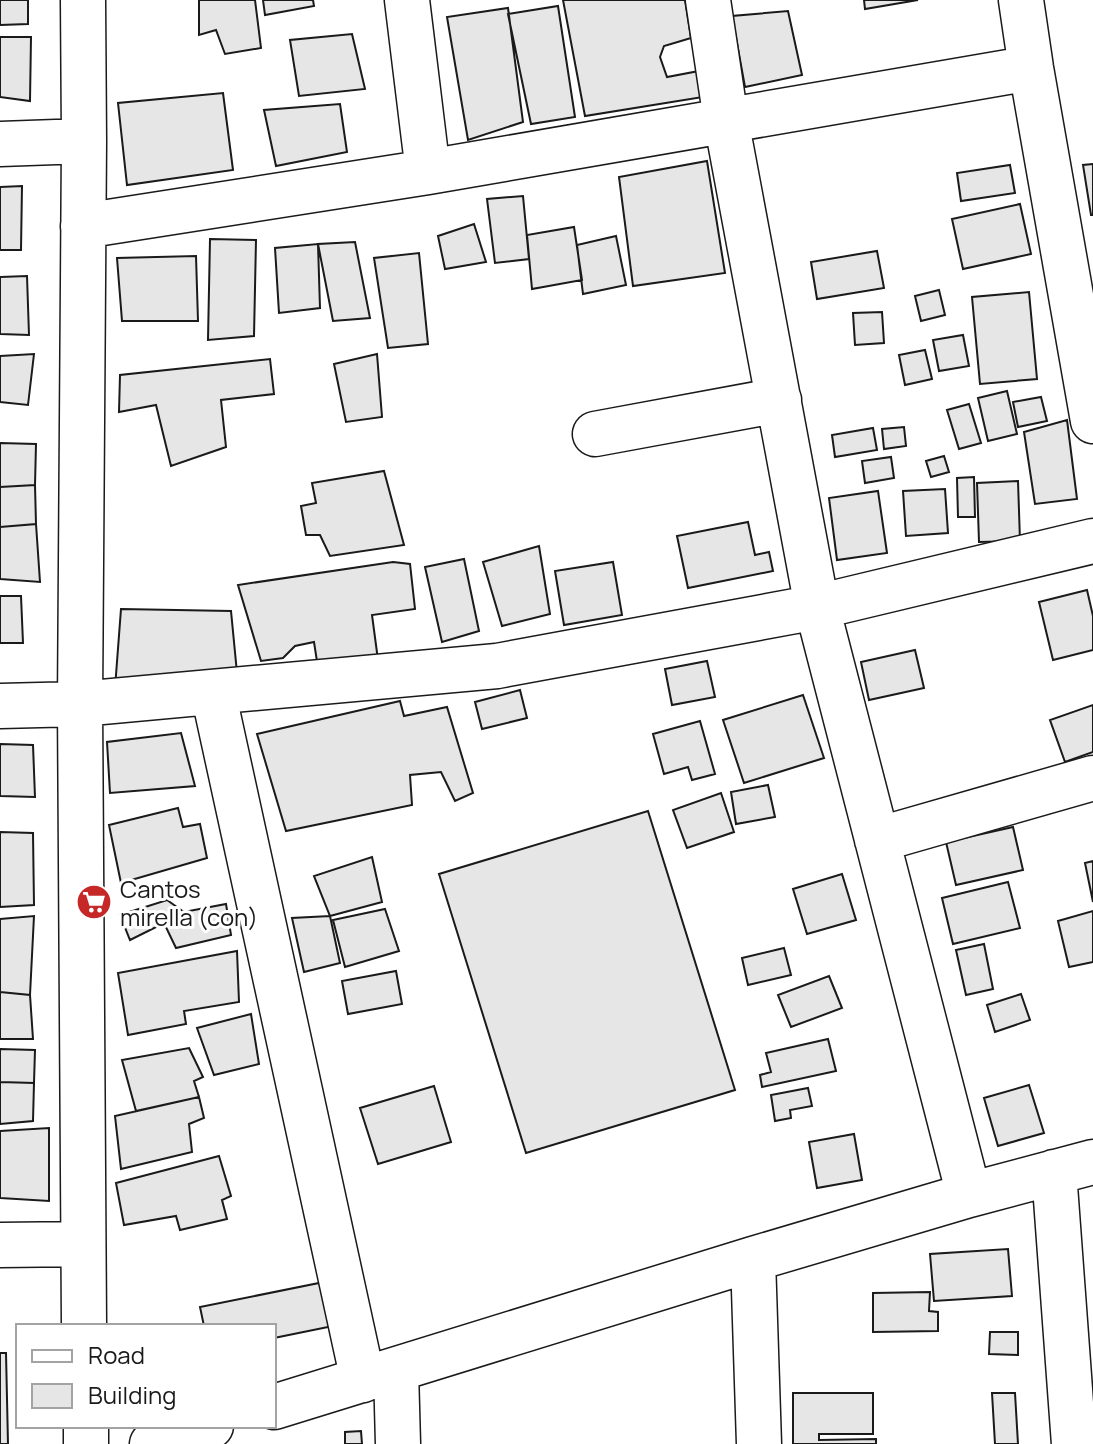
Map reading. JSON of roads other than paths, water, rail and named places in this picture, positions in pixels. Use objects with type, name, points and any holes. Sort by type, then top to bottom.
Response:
[{"type":"street","points":[[83,0],[80,704],[84,1324]]},
{"type":"street","points":[[407,0],[428,172]]},
{"type":"street","points":[[708,0],[726,120],[817,607],[969,1195]]},
{"type":"street","points":[[1021,0],[1093,421]]},
{"type":"street","points":[[83,226],[428,172],[1031,68]]},
{"type":"street","points":[[0,144],[84,141]]},
{"type":"street","points":[[595,434],[779,400]]},
{"type":"street","points":[[0,706],[80,704],[497,666],[817,607],[1093,541]]},
{"type":"street","points":[[213,692],[398,1444]]},
{"type":"street","points":[[877,840],[1093,778]]},
{"type":"street","points":[[276,1406],[753,1259],[1074,1167],[1074,1444]]},
{"type":"street","points":[[0,1245],[83,1244]]},
{"type":"street","points":[[753,1259],[759,1444]]},
{"type":"street","points":[[152,1444],[204,1428]]},
{"type":"place","name":"Cantos mirella (con)","points":[[94,902]]}]
